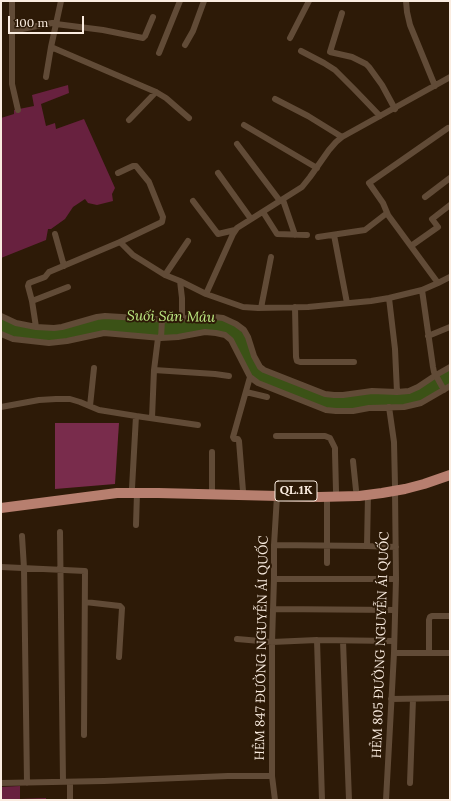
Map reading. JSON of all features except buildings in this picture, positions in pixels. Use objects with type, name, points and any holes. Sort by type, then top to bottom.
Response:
[{"type":"main road","name":"QL.1K","points":[[1,508],[134,491],[327,497],[368,495],[450,472]]},
{"type":"main road","name":"QL.1K","points":[[1,502],[87,491],[336,491],[395,488]]},
{"type":"street","points":[[12,1],[12,84],[18,110]]},
{"type":"street","points":[[46,77],[61,1]]},
{"type":"street","points":[[159,53],[180,1]]},
{"type":"street","points":[[185,45],[193,31],[204,1]]},
{"type":"street","points":[[290,38],[309,1]]},
{"type":"street","points":[[406,1],[410,25],[436,86]]},
{"type":"street","points":[[342,13],[330,52],[352,57],[369,67],[382,84],[395,109]]},
{"type":"street","points":[[12,31],[57,23],[143,38],[153,17]]},
{"type":"street","points":[[51,47],[156,92],[166,98],[190,118]]},
{"type":"street","points":[[301,51],[334,70],[380,116]]},
{"type":"street","points":[[193,201],[218,234],[235,230],[302,187],[329,150],[342,137],[450,78]]},
{"type":"street","points":[[129,120],[156,92]]},
{"type":"street","points":[[275,99],[308,116],[342,137]]},
{"type":"street","points":[[244,125],[317,168]]},
{"type":"street","points":[[438,283],[387,213],[383,203],[369,183],[448,128]]},
{"type":"street","points":[[237,144],[282,200],[295,235]]},
{"type":"street","points":[[36,327],[28,286],[29,283],[45,277],[49,272],[120,242],[162,222],[163,217],[149,182],[136,166],[118,173]]},
{"type":"street","points":[[218,173],[251,219]]},
{"type":"street","points":[[425,197],[450,178]]},
{"type":"street","points":[[411,246],[438,227],[432,220],[450,206]]},
{"type":"street","points":[[263,212],[277,234],[307,236]]},
{"type":"street","points":[[318,237],[365,230],[387,213]]},
{"type":"street","points":[[206,294],[235,230]]},
{"type":"street","points":[[55,234],[64,266]]},
{"type":"street","points":[[334,235],[347,303]]},
{"type":"street","points":[[165,275],[188,241]]},
{"type":"street","points":[[120,242],[133,255],[165,275],[206,294],[243,306],[261,308],[371,301],[422,290],[450,277]]},
{"type":"street","points":[[261,308],[270,257]]},
{"type":"street","points":[[162,320],[182,316],[180,281]]},
{"type":"street","points":[[32,301],[68,287]]},
{"type":"street","points":[[422,290],[433,368],[444,390]]},
{"type":"street","points":[[389,298],[395,349],[397,392]]},
{"type":"street","points":[[295,307],[297,361],[354,362]]},
{"type":"street","points":[[1,316],[16,323],[36,327],[54,328],[105,316],[162,320],[206,316],[223,318],[236,324],[244,330],[248,337],[254,356],[260,367],[264,370],[325,394],[343,395],[372,391],[409,391],[450,367]]},
{"type":"street","points":[[152,418],[154,370],[162,320]]},
{"type":"street","points":[[428,336],[450,326]]},
{"type":"street","points":[[1,334],[13,339],[49,344],[104,333],[160,338],[178,337],[205,332],[216,333],[231,340],[250,377],[258,383],[326,410],[336,411],[404,407],[420,403],[450,386]]},
{"type":"street","points":[[90,406],[94,368]]},
{"type":"street","points":[[154,370],[229,376]]},
{"type":"street","points":[[243,490],[239,441],[233,437],[250,377]]},
{"type":"street","points":[[246,392],[267,397]]},
{"type":"street","points":[[1,407],[38,400],[76,400],[104,411],[198,425]]},
{"type":"street","name":"HẺM 805 ĐƯỜNG NGUYỄN ÁI QUỐC","points":[[386,800],[394,653],[396,579],[394,442],[389,407]]},
{"type":"street","points":[[136,416],[134,491],[136,524]]},
{"type":"street","points":[[276,436],[325,436],[330,438],[336,452],[336,491]]},
{"type":"street","points":[[212,452],[212,490]]},
{"type":"street","points":[[353,460],[356,490]]},
{"type":"street","points":[[367,546],[368,495]]},
{"type":"street","name":"HẺM 847 ĐƯỜNG NGUYỄN ÁI QUỐC","points":[[275,800],[272,776],[272,609],[277,496]]},
{"type":"street","points":[[327,497],[327,563]]},
{"type":"street","points":[[60,532],[66,782],[70,800]]},
{"type":"street","points":[[22,536],[24,568],[27,783]]},
{"type":"street","points":[[274,545],[396,547]]},
{"type":"street","points":[[1,567],[85,571],[84,736]]},
{"type":"street","points":[[274,579],[396,579]]},
{"type":"street","points":[[85,602],[120,606],[122,608],[120,657]]},
{"type":"street","points":[[272,609],[395,610]]},
{"type":"street","points":[[429,653],[430,617],[450,616]]},
{"type":"street","points":[[237,639],[272,642],[318,640],[394,641]]},
{"type":"street","points":[[318,640],[322,800]]},
{"type":"street","points":[[343,641],[349,800]]},
{"type":"street","points":[[394,653],[450,653]]},
{"type":"street","points":[[391,699],[450,698]]},
{"type":"street","points":[[410,783],[413,699]]},
{"type":"street","points":[[1,783],[272,776]]},
{"type":"shaded area","points":[[68,85],[69,93],[41,104],[46,126],[55,123],[56,129],[84,119],[115,188],[112,194],[113,201],[97,205],[88,203],[85,199],[73,207],[65,219],[51,229],[48,229],[46,240],[1,258],[1,118],[14,114],[14,110],[34,106],[32,95]]},
{"type":"shaded area","name":"Suối Săn Máu","points":[[1,318],[36,329],[105,318],[205,318],[223,320],[235,326],[246,337],[258,368],[326,396],[372,393],[397,394],[450,369],[450,384],[420,401],[404,405],[353,409],[326,408],[259,382],[251,375],[225,334],[163,336],[113,332],[49,342],[13,337],[1,332]]},
{"type":"shaded area","points":[[55,423],[119,423],[115,484],[55,489]]},
{"type":"shaded area","points":[[20,786],[20,799],[46,798],[46,800],[1,800],[1,787]]}]
